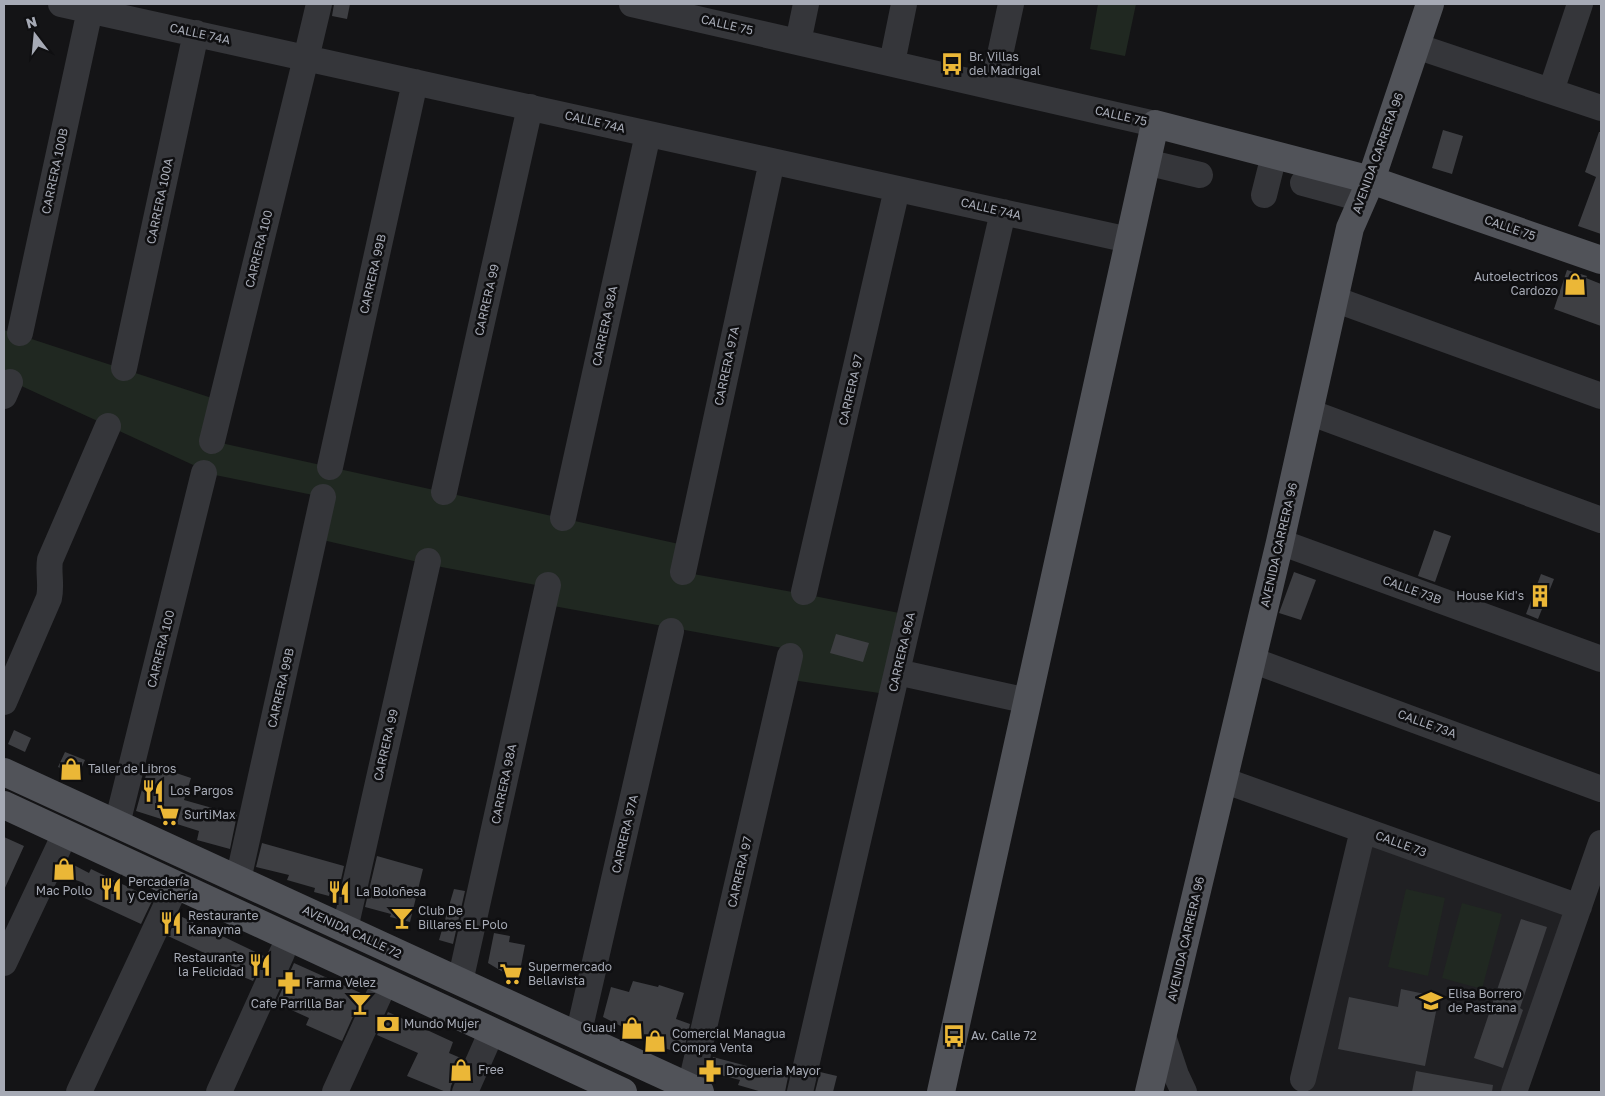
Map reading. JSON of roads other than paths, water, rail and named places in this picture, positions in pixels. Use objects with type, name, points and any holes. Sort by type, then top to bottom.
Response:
[{"type":"main road","name":"AVENIDA CARRERA 96","points":[[1149,1092],[1280,542],[1350,228],[1366,190],[1430,4]]},
{"type":"main road","name":"CALLE 75","points":[[1155,124],[1274,155],[1366,190],[1601,260]]},
{"type":"main road","points":[[941,1088],[1155,124]]},
{"type":"main road","name":"AVENIDA CALLE 72","points":[[4,772],[695,1090]]},
{"type":"main road","points":[[4,805],[492,1031],[591,1085],[623,1092]]},
{"type":"street","name":"CALLE 74A","points":[[61,4],[196,33],[308,52],[415,82],[1129,240]]},
{"type":"street","name":"CARRERA 100","points":[[212,441],[319,4]]},
{"type":"street","name":"CALLE 75","points":[[632,4],[701,11],[798,42],[1155,124]]},
{"type":"street","points":[[798,42],[806,4]]},
{"type":"street","points":[[892,64],[904,4]]},
{"type":"street","points":[[994,87],[1011,4]]},
{"type":"street","points":[[1550,91],[1580,4]]},
{"type":"street","name":"CARRERA 100B","points":[[20,333],[90,10]]},
{"type":"street","name":"CARRERA 100A","points":[[124,368],[196,33]]},
{"type":"street","points":[[1416,46],[1601,108]]},
{"type":"street","name":"CARRERA 99B","points":[[330,467],[415,82]]},
{"type":"street","name":"CARRERA 99","points":[[444,492],[530,107]]},
{"type":"street","name":"CARRERA 98A","points":[[563,518],[648,134]]},
{"type":"street","points":[[1264,195],[1274,155]]},
{"type":"street","name":"CARRERA 97A","points":[[683,572],[772,161]]},
{"type":"street","points":[[1146,162],[1200,174]]},
{"type":"street","points":[[1302,183],[1366,190]]},
{"type":"street","name":"CARRERA 97","points":[[804,592],[897,188]]},
{"type":"street","name":"CARRERA 96A","points":[[800,1092],[1003,212]]},
{"type":"street","points":[[1334,299],[1601,396]]},
{"type":"street","points":[[1309,412],[1601,520]]},
{"type":"street","points":[[4,702],[50,598],[50,560],[108,426]]},
{"type":"street","name":"CARRERA 100","points":[[117,824],[204,473]]},
{"type":"street","name":"CARRERA 99B","points":[[238,880],[323,497]]},
{"type":"street","name":"CALLE 73B","points":[[1280,542],[1601,659]]},
{"type":"street","name":"CARRERA 99","points":[[345,929],[428,561]]},
{"type":"street","name":"CARRERA 98A","points":[[460,982],[548,585]]},
{"type":"street","name":"CARRERA 97A","points":[[578,1036],[671,631]]},
{"type":"street","name":"CARRERA 97","points":[[695,1090],[790,656]]},
{"type":"street","name":"CALLE 73A","points":[[1252,660],[1601,789]]},
{"type":"street","points":[[897,672],[1028,701]]},
{"type":"street","name":"CALLE 73","points":[[1224,780],[1579,907]]},
{"type":"street","points":[[1303,1080],[1363,830]]},
{"type":"street","points":[[4,963],[65,834]]},
{"type":"street","points":[[1514,1092],[1601,843]]},
{"type":"street","points":[[79,1092],[176,885]]},
{"type":"street","points":[[218,1092],[282,953]]},
{"type":"street","points":[[335,1092],[385,982]]},
{"type":"street","points":[[465,1092],[492,1031]]},
{"type":"street","points":[[1163,1036],[1176,1075],[1184,1092]]},
{"type":"place","name":"Br. Villas del Madrigal","points":[[952,64]]},
{"type":"place","name":"Autoelectricos Cardozo","points":[[1575,284]]},
{"type":"place","name":"House Kid's","points":[[1540,596]]},
{"type":"place","name":"Taller de Libros","points":[[71,769]]},
{"type":"place","name":"Los Pargos","points":[[153,791]]},
{"type":"place","name":"SurtiMax","points":[[168,815]]},
{"type":"place","name":"Mac Pollo","points":[[64,869]]},
{"type":"place","name":"Percadería y Cevichería","points":[[111,889]]},
{"type":"place","name":"La Boloñesa","points":[[339,892]]},
{"type":"place","name":"Club De Billares EL Polo","points":[[402,918]]},
{"type":"place","name":"Restaurante Kanayma","points":[[171,923]]},
{"type":"place","name":"Restaurante la Felicidad","points":[[260,965]]},
{"type":"place","name":"Supermercado Bellavista","points":[[511,974]]},
{"type":"place","name":"Farma Velez","points":[[289,983]]},
{"type":"place","name":"Elisa Borrero de Pastrana","points":[[1431,1001]]},
{"type":"place","name":"Cafe Parrilla Bar","points":[[360,1004]]},
{"type":"place","name":"Mundo Mujer","points":[[388,1024]]},
{"type":"place","name":"Guau!","points":[[632,1028]]},
{"type":"place","name":"Av. Calle 72","points":[[954,1036]]},
{"type":"place","name":"Comercial Managua Compra Venta","points":[[655,1041]]},
{"type":"place","name":"Free","points":[[461,1070]]},
{"type":"place","name":"Drogueria Mayor","points":[[710,1071]]}]
